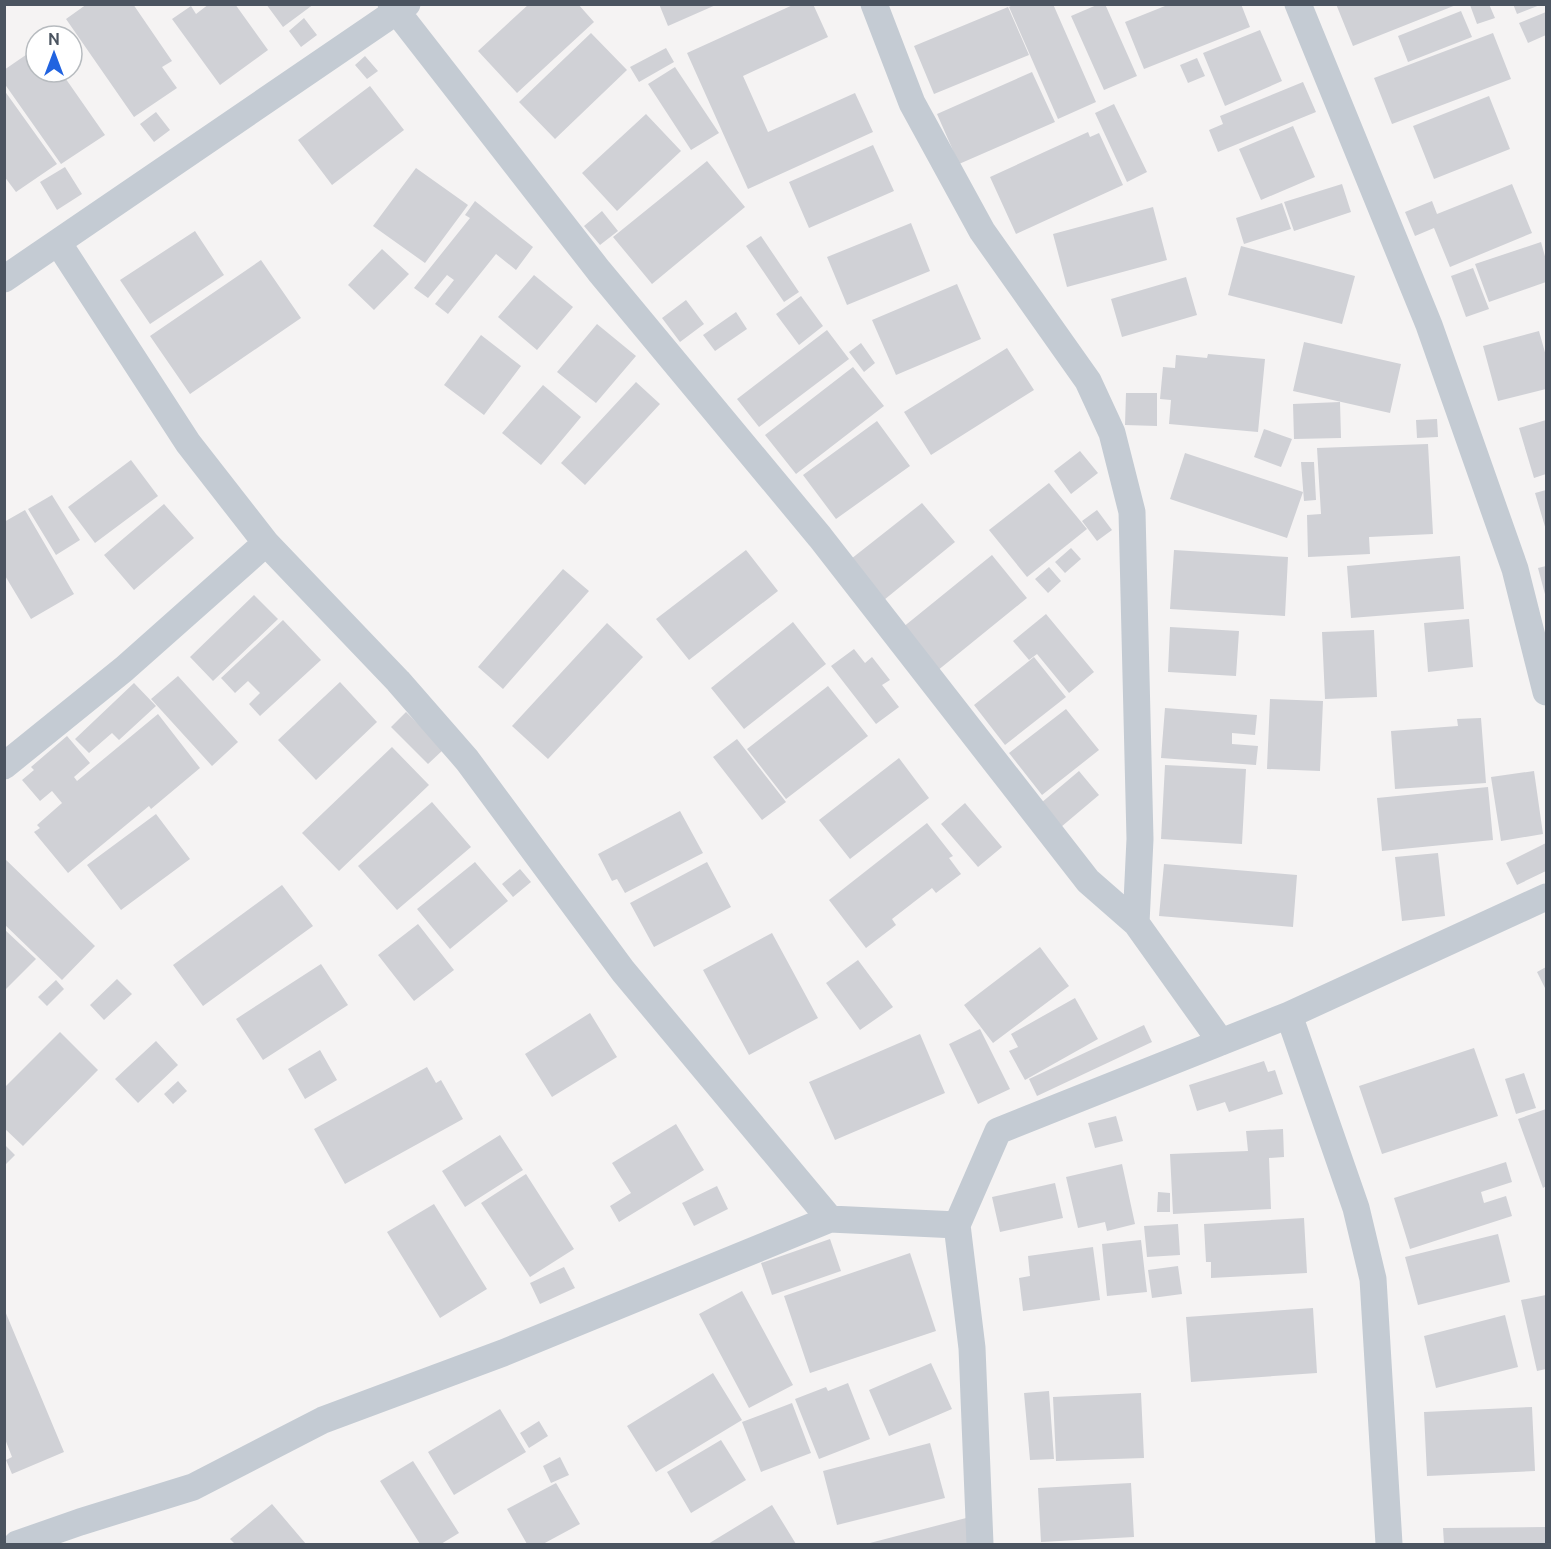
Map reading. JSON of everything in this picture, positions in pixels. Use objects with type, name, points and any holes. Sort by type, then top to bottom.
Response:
[{"type":"street","points":[[874,4],[912,103],[982,231],[1088,381],[1112,433],[1132,512],[1140,839],[1136,922]]},
{"type":"street","points":[[1298,4],[1429,325],[1515,569],[1546,692]]},
{"type":"street","points":[[4,279],[59,244],[398,7],[599,271],[820,537],[1088,881],[1136,922],[1221,1042]]},
{"type":"street","points":[[59,244],[188,443],[266,543],[398,681],[467,760],[623,971],[830,1219]]},
{"type":"street","points":[[4,766],[124,669],[266,543]]},
{"type":"street","points":[[980,1545],[972,1348],[957,1225],[999,1131],[1289,1015],[1546,897]]},
{"type":"street","points":[[1289,1015],[1356,1208],[1373,1279],[1389,1545]]},
{"type":"street","points":[[17,1545],[80,1522],[193,1487],[323,1420],[514,1348],[830,1219],[957,1225]]},
{"type":"building","points":[[87,4],[133,4],[172,61],[162,67],[177,88],[134,117],[84,45],[84,24],[69,24],[66,19]]},
{"type":"building","points":[[209,4],[235,4],[268,50],[220,85],[172,19],[191,6],[196,14]]},
{"type":"building","points":[[266,4],[314,4],[283,27]]},
{"type":"building","points":[[529,4],[578,4],[594,22],[517,93],[478,51]]},
{"type":"building","points":[[659,4],[718,4],[668,26]]},
{"type":"building","points":[[795,4],[813,4],[828,37],[743,76],[768,132],[855,93],[873,132],[748,189],[687,53]]},
{"type":"building","points":[[1014,4],[1053,4],[1096,102],[1058,119],[1009,7]]},
{"type":"building","points":[[1099,4],[1105,4],[1137,76],[1104,90],[1071,16]]},
{"type":"building","points":[[1170,4],[1241,4],[1250,27],[1144,69],[1125,22]]},
{"type":"building","points":[[1336,4],[1456,4],[1456,5],[1353,46]]},
{"type":"building","points":[[1489,4],[1495,18],[1477,24],[1470,5]]},
{"type":"building","points":[[1513,4],[1539,4],[1540,5],[1517,14]]},
{"type":"building","points":[[1008,7],[1029,55],[934,94],[914,46]]},
{"type":"building","points":[[1461,11],[1472,37],[1408,62],[1398,36]]},
{"type":"building","points":[[1546,12],[1546,35],[1528,43],[1519,23]]},
{"type":"building","points":[[304,18],[317,35],[301,47],[289,31]]},
{"type":"building","points":[[1260,30],[1282,81],[1225,106],[1203,53]]},
{"type":"building","points":[[591,33],[627,70],[555,139],[519,102]]},
{"type":"building","points":[[1493,33],[1511,79],[1392,124],[1374,78]]},
{"type":"building","points":[[666,48],[674,62],[639,82],[630,67]]},
{"type":"building","points":[[24,56],[24,84],[69,84],[105,135],[61,164],[4,83],[4,70]]},
{"type":"building","points":[[365,56],[378,71],[367,79],[355,65]]},
{"type":"building","points":[[1197,58],[1205,76],[1188,83],[1180,65]]},
{"type":"building","points":[[675,67],[719,133],[691,150],[648,84]]},
{"type":"building","points":[[1032,72],[1055,122],[959,164],[937,114]]},
{"type":"building","points":[[1303,82],[1316,112],[1218,152],[1209,130],[1223,124],[1220,116]]},
{"type":"building","points":[[370,86],[404,130],[332,185],[298,140]]},
{"type":"building","points":[[4,90],[57,164],[16,192],[4,176]]},
{"type":"building","points":[[1489,96],[1510,149],[1434,179],[1413,126]]},
{"type":"building","points":[[1114,104],[1147,172],[1127,182],[1095,113]]},
{"type":"building","points":[[156,112],[170,130],[154,142],[140,124]]},
{"type":"building","points":[[646,114],[681,151],[617,211],[582,173]]},
{"type":"building","points":[[1293,126],[1315,177],[1261,200],[1239,149]]},
{"type":"building","points":[[1088,132],[1090,137],[1099,133],[1123,185],[1016,234],[990,177]]},
{"type":"building","points":[[873,145],[894,191],[809,228],[789,182]]},
{"type":"building","points":[[707,161],[745,207],[652,284],[613,237]]},
{"type":"building","points":[[65,167],[82,194],[57,210],[40,182]]},
{"type":"building","points":[[416,168],[468,205],[425,263],[373,226]]},
{"type":"building","points":[[1342,184],[1351,212],[1294,231],[1284,202]]},
{"type":"building","points":[[1512,184],[1532,233],[1450,267],[1434,228],[1415,236],[1405,212],[1432,201],[1437,214]]},
{"type":"building","points":[[475,201],[533,247],[516,270],[496,254],[448,314],[435,304],[454,280],[447,275],[428,298],[414,288],[470,218],[465,215]]},
{"type":"building","points":[[1282,203],[1291,229],[1244,244],[1236,218]]},
{"type":"building","points":[[1153,207],[1167,260],[1067,287],[1053,234]]},
{"type":"building","points":[[602,211],[618,231],[600,245],[584,226]]},
{"type":"building","points":[[911,223],[930,271],[847,305],[827,257]]},
{"type":"building","points":[[195,231],[224,275],[150,324],[120,280]]},
{"type":"building","points":[[761,236],[799,292],[784,302],[746,246]]},
{"type":"building","points":[[1541,242],[1546,260],[1546,282],[1489,302],[1475,264]]},
{"type":"building","points":[[1241,246],[1355,276],[1342,324],[1228,295]]},
{"type":"building","points":[[382,249],[409,274],[374,310],[348,285]]},
{"type":"building","points":[[261,260],[301,318],[190,394],[150,336]]},
{"type":"building","points":[[1473,268],[1489,309],[1466,317],[1451,276]]},
{"type":"building","points":[[534,275],[573,307],[537,350],[498,317]]},
{"type":"building","points":[[1186,277],[1197,315],[1122,337],[1111,299]]},
{"type":"building","points":[[957,284],[981,339],[896,375],[872,320]]},
{"type":"building","points":[[801,296],[823,326],[799,345],[776,314]]},
{"type":"building","points":[[686,300],[704,324],[680,342],[662,318]]},
{"type":"building","points":[[736,312],[747,329],[715,351],[703,335]]},
{"type":"building","points":[[597,324],[636,356],[596,403],[557,372]]},
{"type":"building","points":[[827,330],[849,359],[759,427],[737,399]]},
{"type":"building","points":[[1539,331],[1546,356],[1546,389],[1498,401],[1483,346]]},
{"type":"building","points":[[481,335],[521,366],[484,415],[444,385]]},
{"type":"building","points":[[1304,342],[1401,364],[1390,413],[1293,391]]},
{"type":"building","points":[[861,343],[875,363],[864,372],[849,352]]},
{"type":"building","points":[[1007,348],[1034,390],[931,455],[904,412]]},
{"type":"building","points":[[1208,354],[1265,359],[1258,432],[1169,424],[1171,400],[1160,399],[1163,367],[1175,368],[1176,355],[1207,358]]},
{"type":"building","points":[[853,367],[884,406],[796,474],[765,435]]},
{"type":"building","points":[[636,382],[660,404],[585,485],[561,463]]},
{"type":"building","points":[[543,385],[581,417],[541,465],[502,433]]},
{"type":"building","points":[[1126,393],[1157,393],[1157,426],[1125,425]]},
{"type":"building","points":[[1340,402],[1341,438],[1294,439],[1293,404]]},
{"type":"building","points":[[1437,419],[1438,437],[1417,438],[1416,420]]},
{"type":"building","points":[[1546,420],[1546,474],[1534,478],[1519,428]]},
{"type":"building","points":[[877,421],[910,466],[836,519],[803,475]]},
{"type":"building","points":[[1264,429],[1292,439],[1281,467],[1254,457]]},
{"type":"building","points":[[1428,444],[1433,534],[1369,537],[1370,554],[1308,557],[1307,515],[1321,514],[1317,448]]},
{"type":"building","points":[[1080,451],[1098,473],[1071,494],[1054,471]]},
{"type":"building","points":[[1185,453],[1303,492],[1287,538],[1170,499]]},
{"type":"building","points":[[131,460],[158,496],[95,543],[68,507]]},
{"type":"building","points":[[1301,462],[1314,462],[1316,500],[1304,501]]},
{"type":"building","points":[[1049,483],[1087,529],[1027,577],[989,530]]},
{"type":"building","points":[[1546,490],[1546,530],[1535,493]]},
{"type":"building","points":[[52,495],[80,540],[56,555],[28,509]]},
{"type":"building","points":[[922,503],[955,542],[884,600],[851,559]]},
{"type":"building","points":[[164,504],[194,538],[134,590],[104,555]]},
{"type":"building","points":[[25,510],[74,594],[31,619],[4,574],[4,522]]},
{"type":"building","points":[[1097,510],[1112,530],[1097,541],[1082,521]]},
{"type":"building","points":[[1071,548],[1081,559],[1065,573],[1055,562]]},
{"type":"building","points":[[746,550],[778,591],[689,660],[656,619]]},
{"type":"building","points":[[1174,550],[1288,557],[1285,616],[1170,609]]},
{"type":"building","points":[[992,555],[1027,598],[937,671],[902,628]]},
{"type":"building","points":[[1460,556],[1464,609],[1351,618],[1347,566]]},
{"type":"building","points":[[1546,566],[1546,598],[1538,568]]},
{"type":"building","points":[[1049,567],[1061,581],[1048,593],[1035,579]]},
{"type":"building","points":[[563,569],[589,591],[503,689],[478,667]]},
{"type":"building","points":[[254,595],[278,619],[213,681],[190,657]]},
{"type":"building","points":[[1046,614],[1094,672],[1069,693],[1037,654],[1029,660],[1013,641]]},
{"type":"building","points":[[1469,619],[1473,667],[1428,672],[1424,623]]},
{"type":"building","points":[[283,620],[321,660],[260,716],[249,704],[260,693],[248,681],[235,693],[221,678]]},
{"type":"building","points":[[793,622],[826,664],[744,729],[711,688]]},
{"type":"building","points":[[607,623],[643,657],[548,759],[512,726]]},
{"type":"building","points":[[1170,627],[1239,631],[1236,676],[1168,672]]},
{"type":"building","points":[[1374,630],[1377,697],[1325,699],[1322,632]]},
{"type":"building","points":[[854,649],[865,663],[872,657],[890,680],[882,685],[899,707],[876,724],[831,666]]},
{"type":"building","points":[[1034,657],[1066,697],[1005,745],[974,705]]},
{"type":"building","points":[[178,676],[238,742],[212,766],[151,699]]},
{"type":"building","points":[[340,682],[377,722],[316,780],[278,740]]},
{"type":"building","points":[[134,683],[156,706],[119,740],[112,733],[89,753],[75,739]]},
{"type":"building","points":[[828,686],[868,736],[786,799],[747,749]]},
{"type":"building","points":[[1270,699],[1323,701],[1320,771],[1267,769]]},
{"type":"building","points":[[1165,708],[1257,715],[1255,735],[1232,733],[1232,744],[1258,746],[1256,765],[1161,758]]},
{"type":"building","points":[[1066,709],[1099,750],[1042,795],[1009,753]]},
{"type":"building","points":[[406,712],[444,749],[428,764],[391,727]]},
{"type":"building","points":[[158,714],[200,768],[151,809],[149,806],[68,873],[34,832],[40,828],[37,825],[62,803],[52,791],[40,801],[22,780],[34,770],[31,767],[67,736],[90,763],[74,777],[77,781]]},
{"type":"building","points":[[1481,718],[1486,783],[1395,789],[1391,731],[1458,726],[1457,719]]},
{"type":"building","points":[[737,739],[786,802],[762,820],[713,757]]},
{"type":"building","points":[[392,747],[429,785],[339,871],[302,833]]},
{"type":"building","points":[[899,758],[929,798],[850,859],[819,820]]},
{"type":"building","points":[[1165,765],[1246,769],[1242,844],[1161,839]]},
{"type":"building","points":[[1079,771],[1099,795],[1061,827],[1041,803]]},
{"type":"building","points":[[1534,771],[1543,834],[1501,841],[1491,777]]},
{"type":"building","points":[[1488,787],[1493,840],[1382,851],[1377,798]]},
{"type":"building","points":[[432,802],[471,847],[397,910],[358,866]]},
{"type":"building","points":[[965,803],[1002,847],[978,867],[941,824]]},
{"type":"building","points":[[680,811],[703,853],[625,893],[617,879],[612,881],[598,854]]},
{"type":"building","points":[[156,814],[190,859],[121,910],[87,865]]},
{"type":"building","points":[[927,823],[953,856],[949,858],[961,874],[936,893],[932,888],[892,919],[896,925],[866,948],[829,900]]},
{"type":"building","points":[[1546,843],[1546,871],[1517,885],[1506,863]]},
{"type":"building","points":[[1438,853],[1445,916],[1402,921],[1395,857]]},
{"type":"building","points":[[4,858],[95,946],[62,980],[4,924]]},
{"type":"building","points":[[475,862],[508,901],[450,949],[417,909]]},
{"type":"building","points":[[707,862],[731,907],[654,947],[630,903]]},
{"type":"building","points":[[1164,864],[1297,875],[1293,927],[1159,916]]},
{"type":"building","points":[[520,869],[531,882],[513,897],[502,884]]},
{"type":"building","points":[[282,885],[313,926],[203,1006],[173,965]]},
{"type":"building","points":[[418,924],[454,970],[414,1001],[378,955]]},
{"type":"building","points":[[4,929],[36,959],[4,991]]},
{"type":"building","points":[[772,933],[818,1018],[749,1055],[703,970]]},
{"type":"building","points":[[1040,947],[1069,986],[993,1043],[964,1005]]},
{"type":"building","points":[[858,960],[893,1007],[860,1030],[826,983]]},
{"type":"building","points":[[321,964],[348,1005],[263,1060],[236,1019]]},
{"type":"building","points":[[1546,967],[1546,990],[1537,972]]},
{"type":"building","points":[[117,979],[132,994],[104,1020],[90,1005]]},
{"type":"building","points":[[56,980],[64,989],[47,1006],[38,997]]},
{"type":"building","points":[[1075,998],[1098,1039],[1025,1080],[1009,1051],[1018,1047],[1011,1034]]},
{"type":"building","points":[[590,1013],[617,1057],[552,1097],[525,1054]]},
{"type":"building","points":[[1144,1025],[1152,1042],[1037,1096],[1029,1079]]},
{"type":"building","points":[[980,1029],[1010,1089],[978,1104],[949,1044]]},
{"type":"building","points":[[60,1032],[98,1070],[23,1146],[4,1128],[4,1088]]},
{"type":"building","points":[[920,1034],[945,1093],[835,1140],[809,1082]]},
{"type":"building","points":[[156,1041],[178,1065],[138,1103],[115,1079]]},
{"type":"building","points":[[1474,1048],[1498,1116],[1382,1154],[1359,1086]]},
{"type":"building","points":[[320,1050],[337,1080],[305,1099],[288,1069]]},
{"type":"building","points":[[1264,1061],[1268,1072],[1275,1070],[1283,1094],[1229,1112],[1225,1102],[1197,1111],[1189,1085]]},
{"type":"building","points":[[427,1067],[436,1083],[441,1080],[463,1119],[345,1184],[314,1129]]},
{"type":"building","points":[[1524,1073],[1536,1108],[1516,1114],[1505,1079]]},
{"type":"building","points":[[178,1081],[187,1091],[173,1104],[164,1094]]},
{"type":"building","points":[[1546,1109],[1546,1186],[1543,1188],[1518,1119]]},
{"type":"building","points":[[1116,1116],[1123,1141],[1095,1148],[1088,1123]]},
{"type":"building","points":[[676,1124],[704,1170],[619,1222],[610,1206],[631,1193],[612,1163]]},
{"type":"building","points":[[1283,1129],[1284,1157],[1269,1158],[1271,1209],[1173,1214],[1170,1154],[1248,1151],[1246,1131]]},
{"type":"building","points":[[500,1135],[523,1170],[465,1207],[442,1171]]},
{"type":"building","points":[[4,1144],[15,1155],[4,1166]]},
{"type":"building","points":[[1506,1162],[1512,1182],[1481,1192],[1484,1203],[1506,1196],[1512,1216],[1410,1249],[1394,1198]]},
{"type":"building","points":[[1122,1164],[1135,1224],[1107,1231],[1105,1222],[1078,1228],[1066,1177]]},
{"type":"building","points":[[526,1174],[574,1249],[530,1277],[481,1203]]},
{"type":"building","points":[[1055,1183],[1063,1218],[1000,1232],[992,1197]]},
{"type":"building","points":[[717,1186],[728,1209],[694,1226],[682,1203]]},
{"type":"building","points":[[1158,1192],[1170,1193],[1170,1212],[1157,1212]]},
{"type":"building","points":[[434,1204],[487,1289],[440,1318],[387,1232]]},
{"type":"building","points":[[1304,1218],[1307,1273],[1211,1278],[1211,1262],[1206,1262],[1204,1224]]},
{"type":"building","points":[[1178,1224],[1180,1255],[1147,1257],[1144,1226]]},
{"type":"building","points":[[1498,1234],[1510,1282],[1418,1305],[1405,1257]]},
{"type":"building","points":[[830,1239],[841,1271],[772,1295],[761,1263]]},
{"type":"building","points":[[1141,1240],[1147,1292],[1107,1296],[1102,1244]]},
{"type":"building","points":[[1093,1247],[1100,1300],[1023,1311],[1019,1278],[1030,1276],[1028,1256]]},
{"type":"building","points":[[910,1253],[936,1331],[810,1373],[784,1296]]},
{"type":"building","points":[[1178,1266],[1182,1294],[1152,1298],[1148,1270]]},
{"type":"building","points":[[564,1267],[575,1288],[540,1304],[530,1283]]},
{"type":"building","points":[[742,1291],[793,1385],[749,1408],[699,1314]]},
{"type":"building","points":[[1546,1295],[1546,1369],[1537,1371],[1521,1300]]},
{"type":"building","points":[[1313,1308],[1317,1373],[1191,1382],[1186,1317]]},
{"type":"building","points":[[5,1311],[64,1452],[12,1474],[6,1460],[12,1457],[5,1439]]},
{"type":"building","points":[[1505,1315],[1518,1367],[1436,1388],[1424,1336]]},
{"type":"building","points":[[931,1363],[952,1409],[889,1436],[869,1390]]},
{"type":"building","points":[[713,1373],[742,1420],[656,1472],[627,1426]]},
{"type":"building","points":[[848,1383],[870,1439],[819,1459],[795,1399],[826,1387],[828,1391]]},
{"type":"building","points":[[1049,1391],[1054,1459],[1030,1460],[1024,1393]]},
{"type":"building","points":[[1141,1393],[1144,1458],[1056,1461],[1053,1397]]},
{"type":"building","points":[[792,1403],[811,1453],[761,1472],[742,1422]]},
{"type":"building","points":[[1532,1407],[1535,1471],[1427,1476],[1424,1412]]},
{"type":"building","points":[[500,1409],[526,1452],[454,1495],[428,1452]]},
{"type":"building","points":[[539,1421],[548,1436],[529,1448],[520,1433]]},
{"type":"building","points":[[721,1440],[746,1480],[691,1513],[667,1472]]},
{"type":"building","points":[[930,1443],[945,1498],[837,1525],[823,1471]]},
{"type":"building","points":[[560,1457],[569,1475],[551,1483],[543,1466]]},
{"type":"building","points":[[413,1461],[459,1533],[441,1544],[420,1544],[380,1481]]},
{"type":"building","points":[[556,1483],[580,1524],[543,1544],[527,1544],[507,1509]]},
{"type":"building","points":[[1131,1483],[1134,1537],[1041,1542],[1038,1488]]},
{"type":"building","points":[[272,1504],[306,1544],[235,1544],[230,1539]]},
{"type":"building","points":[[772,1505],[796,1544],[708,1544]]},
{"type":"building","points":[[970,1517],[977,1544],[866,1544]]},
{"type":"building","points":[[1546,1527],[1546,1544],[1444,1544],[1443,1528]]}]
